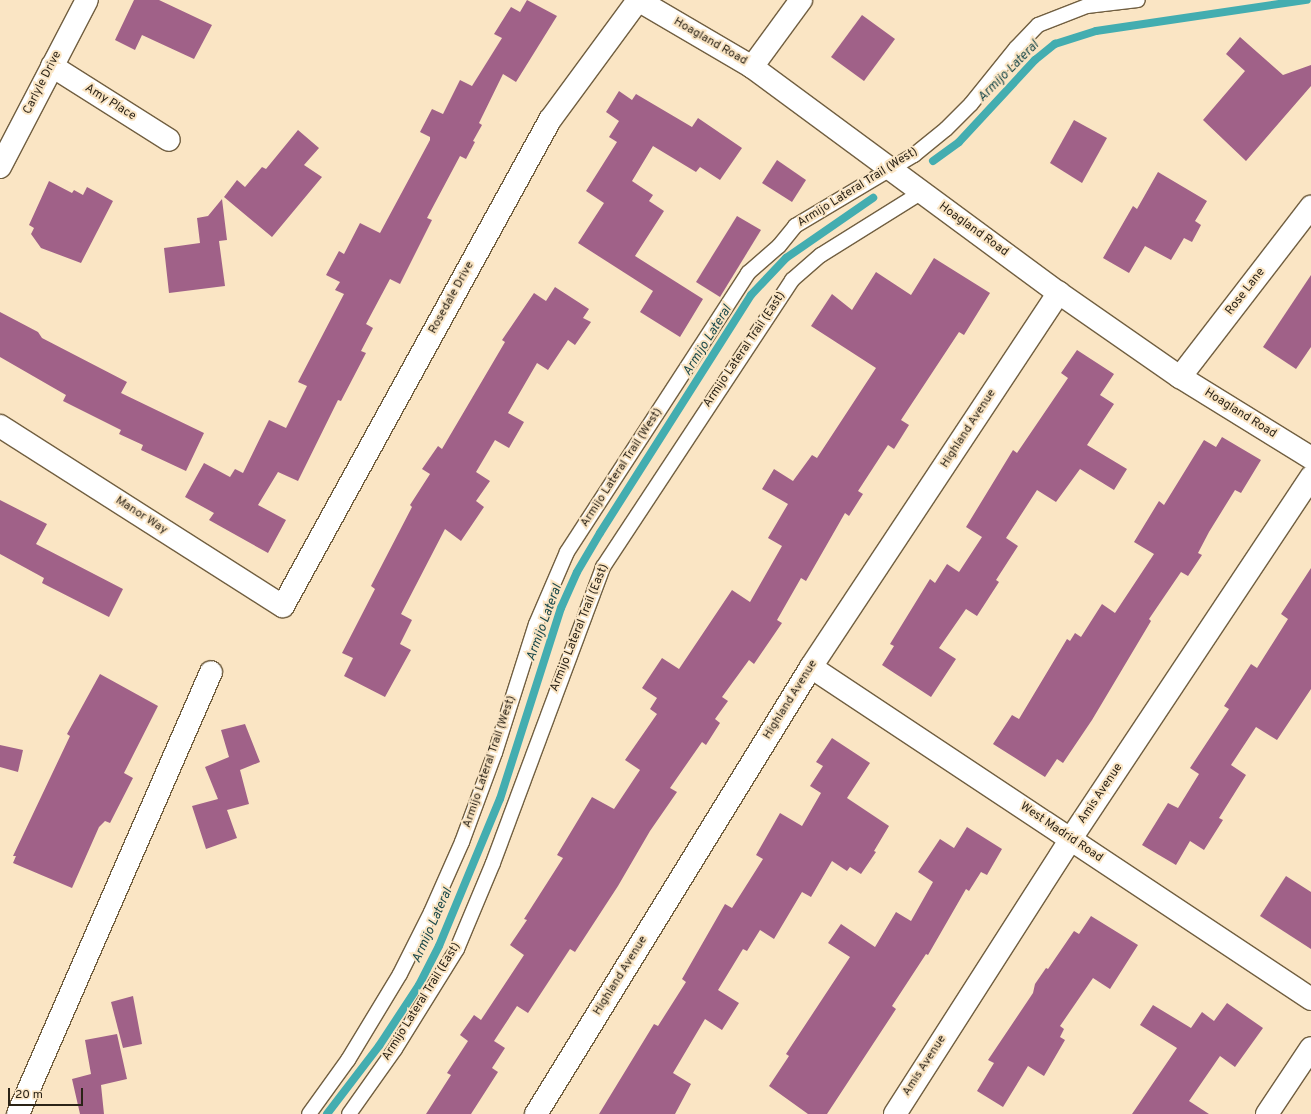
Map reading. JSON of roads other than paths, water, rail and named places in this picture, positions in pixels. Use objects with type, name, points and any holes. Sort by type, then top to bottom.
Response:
[{"type":"street","name":"Carlyle Drive","points":[[0,167],[87,0]]},
{"type":"street","name":"Hoagland Road","points":[[638,0],[752,67],[1058,293],[1180,377],[1311,458]]},
{"type":"street","name":"Rosedale Drive","points":[[283,606],[550,120],[638,0]]},
{"type":"street","points":[[752,67],[800,0]]},
{"type":"street","name":"Amy Place","points":[[52,66],[169,140]]},
{"type":"street","name":"Rose Lane","points":[[1180,377],[1311,207]]},
{"type":"street","name":"Highland Avenue","points":[[536,1114],[811,667],[1058,293]]},
{"type":"street","name":"Manor Way","points":[[0,426],[283,606]]},
{"type":"street","name":"Amis Avenue","points":[[895,1114],[1070,840],[1311,477]]},
{"type":"street","name":"West Madrid Road","points":[[811,667],[1311,999]]},
{"type":"street","points":[[18,1114],[211,672]]},
{"type":"street","points":[[1267,1114],[1311,1048]]},
{"type":"lane","name":"Armijo Lateral Trail (West)","points":[[309,1114],[348,1060],[400,974],[431,912],[462,842],[495,753],[536,624],[567,552],[748,273],[778,246],[795,226],[914,155],[946,129],[971,104],[1016,48],[1038,25],[1087,6],[1138,0]]},
{"type":"lane","name":"Armijo Lateral Trail (East)","points":[[349,1114],[395,1049],[457,949],[493,863],[602,567],[792,280],[821,255],[922,192]]},
{"type":"waterway","name":"Armijo Lateral","points":[[933,161],[959,142],[1035,60],[1055,44],[1096,31],[1307,0]]},
{"type":"waterway","name":"Armijo Lateral","points":[[327,1114],[379,1046],[419,985],[439,946],[500,799],[561,608],[577,572],[600,533],[751,295],[786,258],[873,198]]}]
